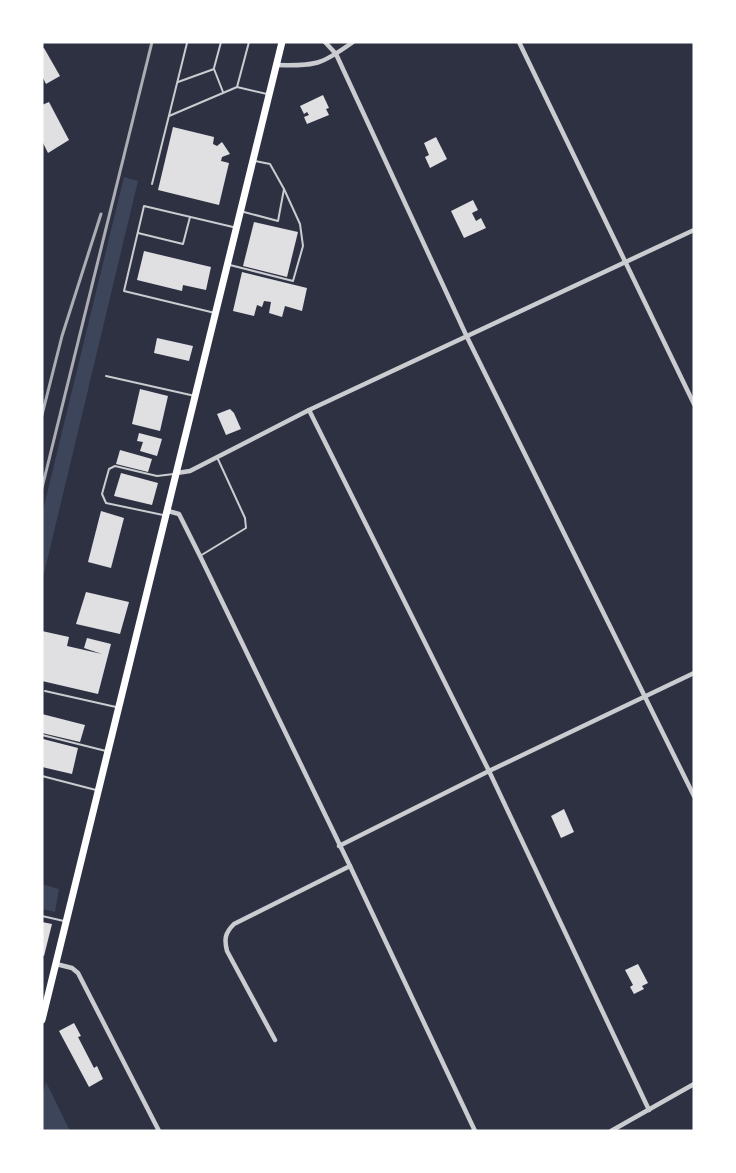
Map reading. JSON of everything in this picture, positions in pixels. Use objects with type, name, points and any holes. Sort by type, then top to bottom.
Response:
[{"type":"main road","points":[[42,1020],[282,42]]},
{"type":"street","points":[[325,42],[336,54],[467,337],[694,796]]},
{"type":"street","points":[[277,65],[321,63],[353,42]]},
{"type":"street","points":[[519,42],[694,404]]},
{"type":"street","points":[[177,473],[190,471],[309,410],[694,230]]},
{"type":"street","points":[[309,410],[489,771],[649,1110]]},
{"type":"street","points":[[167,513],[179,514],[200,555],[475,1131]]},
{"type":"street","points":[[339,846],[694,673]]},
{"type":"street","points":[[275,1040],[227,951],[226,932],[234,924],[350,866]]},
{"type":"street","points":[[56,964],[72,968],[78,973],[159,1131]]},
{"type":"street","points":[[611,1131],[694,1084]]},
{"type":"lane","points":[[221,42],[214,69],[223,92]]},
{"type":"lane","points":[[237,87],[249,42]]},
{"type":"lane","points":[[152,184],[187,43]]},
{"type":"lane","points":[[177,83],[214,69]]},
{"type":"lane","points":[[169,116],[237,87],[270,94]]},
{"type":"lane","points":[[227,264],[293,281],[303,246],[300,224],[270,164],[254,160]]},
{"type":"lane","points":[[241,211],[278,221],[284,189]]},
{"type":"lane","points":[[215,313],[124,291],[144,206],[236,228]]},
{"type":"lane","points":[[138,233],[183,244],[190,217]]},
{"type":"lane","points":[[106,376],[195,396]]},
{"type":"lane","points":[[200,555],[246,528],[245,518],[217,457]]},
{"type":"lane","points":[[167,513],[106,503],[102,494],[109,469],[115,466],[157,476],[177,473]]},
{"type":"lane","points":[[45,691],[119,708]]},
{"type":"lane","points":[[42,735],[108,751]]},
{"type":"lane","points":[[42,776],[98,790]]},
{"type":"lane","points":[[42,916],[66,922]]},
{"type":"shaded area","points":[[124,177],[138,181],[42,582],[42,514]]},
{"type":"shaded area","points":[[42,884],[59,889],[55,912],[42,909]]},
{"type":"shaded area","points":[[46,1082],[70,1131],[42,1131],[42,1095]]},
{"type":"building","points":[[44,48],[60,76],[46,84],[42,76],[42,49]]},
{"type":"building","points":[[323,95],[329,108],[326,109],[329,115],[307,124],[304,117],[309,115],[307,112],[304,114],[300,106]]},
{"type":"building","points":[[49,102],[69,140],[48,153],[42,141],[42,105]]},
{"type":"building","points":[[173,127],[214,137],[213,144],[217,146],[222,142],[230,154],[222,157],[221,161],[229,163],[219,205],[158,190]]},
{"type":"building","points":[[436,137],[447,159],[430,168],[425,157],[429,155],[424,143]]},
{"type":"building","points":[[473,200],[478,210],[472,213],[476,221],[481,218],[486,228],[464,238],[451,211]]},
{"type":"building","points":[[254,222],[298,232],[287,277],[243,266]]},
{"type":"building","points":[[144,251],[211,267],[206,290],[183,285],[182,291],[137,280]]},
{"type":"building","points":[[242,272],[307,288],[302,311],[285,306],[282,317],[269,313],[271,302],[264,301],[262,307],[257,305],[254,316],[233,311]]},
{"type":"building","points":[[157,338],[193,346],[189,361],[154,353]]},
{"type":"building","points":[[140,389],[168,396],[160,431],[132,424]]},
{"type":"building","points":[[230,409],[241,429],[226,435],[217,414]]},
{"type":"building","points":[[139,433],[162,439],[157,456],[140,451],[143,442],[137,441]]},
{"type":"building","points":[[120,450],[152,459],[148,472],[116,464]]},
{"type":"building","points":[[121,473],[158,483],[152,505],[114,496]]},
{"type":"building","points":[[101,511],[124,518],[111,568],[88,562]]},
{"type":"building","points":[[86,592],[129,602],[120,634],[76,624]]},
{"type":"building","points":[[42,631],[69,637],[67,646],[102,654],[84,648],[87,638],[111,644],[98,694],[42,681]]},
{"type":"building","points":[[42,714],[85,725],[80,742],[42,733]]},
{"type":"building","points":[[43,739],[78,748],[72,774],[42,767]]},
{"type":"building","points":[[564,809],[574,832],[561,838],[551,816]]},
{"type":"building","points":[[42,922],[52,924],[44,956],[42,955]]},
{"type":"building","points":[[638,964],[648,983],[642,986],[644,989],[634,994],[630,987],[633,985],[625,970]]},
{"type":"building","points":[[74,1023],[81,1036],[78,1037],[94,1068],[97,1066],[103,1079],[89,1087],[59,1031]]},
{"type":"railway","points":[[42,488],[152,42]]},
{"type":"railway","points":[[42,415],[62,336],[101,214]]}]
